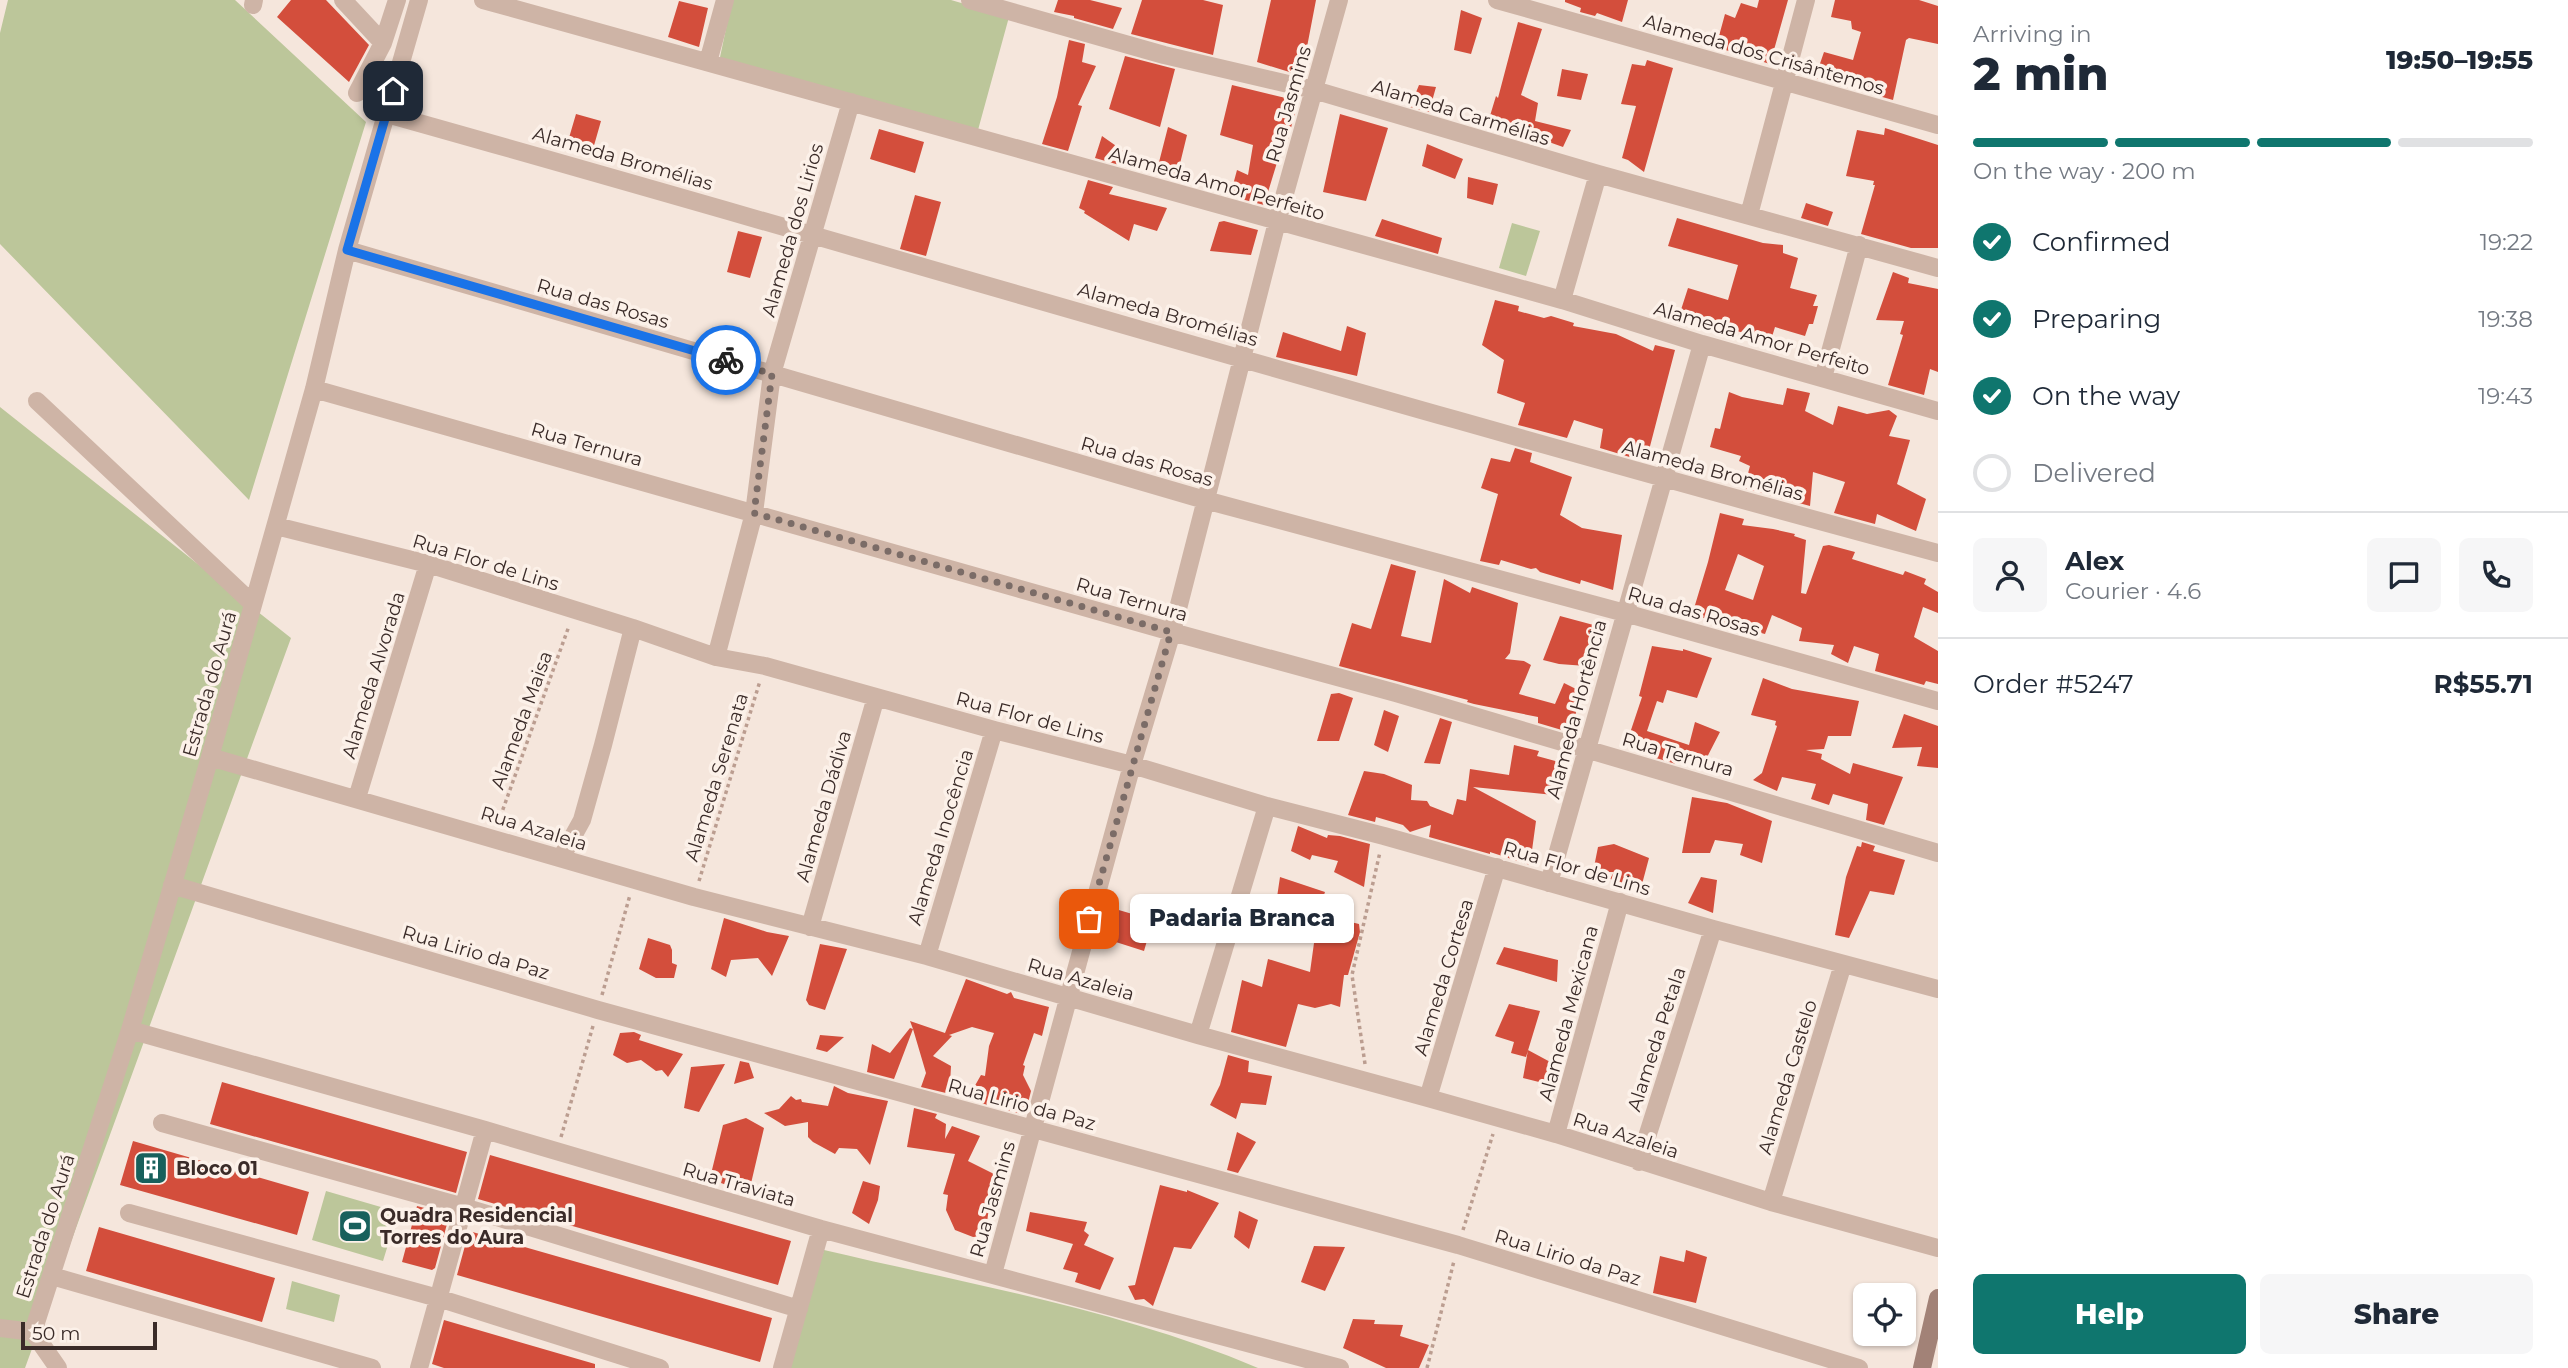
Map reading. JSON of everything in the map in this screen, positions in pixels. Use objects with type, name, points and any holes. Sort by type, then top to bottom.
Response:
[{"type":"street","points":[[343,0],[383,43]]},
{"type":"street","points":[[357,93],[383,43],[397,0]]},
{"type":"street","name":"Estrada do Aurá","points":[[33,1332],[130,1030],[276,526],[314,389],[347,250],[419,0]]},
{"type":"street","name":"Alameda Amor Perfeito","points":[[483,0],[1562,300],[1702,344],[1938,411]]},
{"type":"street","points":[[708,62],[725,0]]},
{"type":"street","name":"Alameda Carmélias","points":[[970,0],[1164,55],[1314,90],[1598,174],[1938,268]]},
{"type":"street","name":"Rua Jasmins","points":[[993,1274],[1171,632],[1277,222],[1339,0]]},
{"type":"street","name":"Alameda dos Crisântemos","points":[[1497,0],[1938,125]]},
{"type":"street","points":[[1749,215],[1806,0]]},
{"type":"street","name":"Alameda dos Lirios","points":[[716,657],[754,513],[772,374],[851,102]]},
{"type":"street","name":"Alameda Bromélias","points":[[387,114],[1665,480],[1938,553]]},
{"type":"street","points":[[1562,300],[1598,174]]},
{"type":"street","points":[[1823,378],[1859,245]]},
{"type":"street","name":"Rua das Rosas","points":[[347,250],[1205,500],[1938,701]]},
{"type":"street","name":"Alameda Hortência","points":[[1549,883],[1702,344]]},
{"type":"street","name":"Rua Ternura","points":[[314,389],[1171,632],[1396,693],[1938,853]]},
{"type":"street","points":[[37,401],[253,604]]},
{"type":"street","name":"Rua Flor de Lins","points":[[276,526],[428,564],[716,657],[765,666],[994,730],[1132,765],[1267,806],[1938,989]]},
{"type":"street","name":"Alameda Alvorada","points":[[357,798],[428,564]]},
{"type":"street","points":[[561,858],[582,820],[633,628]]},
{"type":"street","name":"Alameda Dádiva","points":[[810,926],[876,697]]},
{"type":"street","name":"Alameda Inocência","points":[[927,956],[994,730]]},
{"type":"street","name":"Rua Azaleia","points":[[209,757],[694,897],[927,956],[1198,1035],[1428,1098],[1772,1202],[1938,1248]]},
{"type":"street","points":[[1198,1035],[1267,806]]},
{"type":"street","name":"Alameda Cortesa","points":[[1428,1098],[1497,867]]},
{"type":"street","name":"Rua Lirio da Paz","points":[[172,885],[597,1010],[1458,1245],[1859,1368]]},
{"type":"street","name":"Alameda Mexicana","points":[[1556,1135],[1620,902]]},
{"type":"street","name":"Alameda Petala","points":[[1639,1162],[1713,929]]},
{"type":"street","name":"Alameda Castelo","points":[[1772,1202],[1843,964]]},
{"type":"street","name":"Rua Traviata","points":[[130,1030],[485,1130],[821,1229],[1340,1368]]},
{"type":"street","points":[[162,1124],[464,1207],[799,1309]]},
{"type":"street","points":[[419,1368],[485,1130]]},
{"type":"street","points":[[129,1213],[438,1298],[660,1368]]},
{"type":"street","points":[[782,1368],[821,1229]]},
{"type":"street","points":[[52,1276],[372,1368]]},
{"type":"street","points":[[1922,1368],[1938,1298]]},
{"type":"street","points":[[0,1328],[33,1332],[58,1368]]},
{"type":"path","name":"Alameda Maisa","points":[[493,838],[575,611]]},
{"type":"path","name":"Alameda Serenata","points":[[694,897],[765,666]]},
{"type":"path","points":[[1368,1083],[1352,975],[1384,836]]},
{"type":"green space","points":[[8,0],[235,0],[366,122],[249,500],[0,244],[0,33]]},
{"type":"green space","points":[[732,0],[951,0],[1009,17],[978,130],[719,62]]},
{"type":"green space","points":[[1512,223],[1540,231],[1526,276],[1499,268]]},
{"type":"green space","points":[[0,407],[291,638],[25,1368],[0,1368]]},
{"type":"green space","name":"Quadra Residencial Torres do Aura","points":[[326,1191],[398,1212],[383,1261],[312,1240]]},
{"type":"green space","points":[[824,1250],[1098,1314],[1153,1330],[1258,1368],[786,1368]]},
{"type":"green space","points":[[292,1281],[340,1295],[334,1322],[286,1309]]},
{"type":"building","points":[[291,0],[326,0],[369,45],[349,82],[277,17]]},
{"type":"building","points":[[1058,0],[1090,0],[1122,8],[1113,29],[1054,12]]},
{"type":"building","points":[[1142,0],[1203,0],[1223,5],[1213,55],[1131,34]]},
{"type":"building","points":[[1271,0],[1316,0],[1299,75],[1257,62]]},
{"type":"building","points":[[1565,0],[1628,0],[1622,22],[1597,13],[1595,16],[1580,12],[1581,8]]},
{"type":"building","points":[[1759,0],[1788,0],[1770,64],[1716,47],[1725,14],[1735,18],[1741,3],[1757,8]]},
{"type":"building","points":[[1835,0],[1919,0],[1938,6],[1938,44],[1909,38],[1906,40],[1893,100],[1815,78],[1824,52],[1853,60],[1861,32],[1852,29],[1851,21],[1831,17]]},
{"type":"building","points":[[679,1],[708,8],[699,47],[668,37]]},
{"type":"building","points":[[1461,10],[1482,18],[1471,54],[1454,50]]},
{"type":"building","points":[[1518,22],[1542,29],[1521,95],[1538,103],[1535,121],[1571,130],[1563,147],[1532,136],[1531,141],[1486,129],[1496,96],[1498,98]]},
{"type":"building","points":[[1069,40],[1085,44],[1082,62],[1096,66],[1078,105],[1082,106],[1068,151],[1042,144],[1057,97]]},
{"type":"building","points":[[1125,56],[1175,69],[1160,127],[1109,109]]},
{"type":"building","points":[[1647,60],[1673,68],[1644,172],[1622,158],[1636,106],[1621,104],[1632,64],[1645,66]]},
{"type":"building","points":[[1562,69],[1588,74],[1581,100],[1557,96]]},
{"type":"building","points":[[1232,85],[1298,101],[1287,143],[1283,143],[1264,205],[1230,196],[1237,170],[1248,175],[1253,145],[1220,135]]},
{"type":"building","points":[[1419,85],[1436,87],[1429,112],[1410,107]]},
{"type":"building","points":[[576,114],[601,121],[591,156],[566,148]]},
{"type":"building","points":[[1340,114],[1388,128],[1366,201],[1323,192]]},
{"type":"building","points":[[1168,127],[1187,135],[1176,180],[1157,170]]},
{"type":"building","points":[[1885,128],[1938,145],[1938,248],[1911,248],[1861,234],[1874,181],[1846,176],[1857,130],[1884,135]]},
{"type":"building","points":[[879,129],[924,142],[915,173],[870,159]]},
{"type":"building","points":[[1102,136],[1129,155],[1123,166],[1095,158]]},
{"type":"building","points":[[1427,144],[1463,159],[1455,179],[1422,166]]},
{"type":"building","points":[[1468,177],[1498,184],[1493,205],[1467,198]]},
{"type":"building","points":[[1088,180],[1113,187],[1109,194],[1167,208],[1157,231],[1134,224],[1129,241],[1084,213],[1085,211],[1079,208]]},
{"type":"building","points":[[915,195],[941,202],[926,256],[900,249]]},
{"type":"building","points":[[1806,203],[1833,212],[1828,226],[1801,218]]},
{"type":"building","points":[[1677,218],[1763,243],[1783,245],[1783,253],[1798,258],[1790,288],[1817,295],[1813,306],[1818,306],[1813,324],[1809,324],[1805,336],[1775,327],[1771,340],[1679,316],[1688,288],[1728,300],[1738,265],[1668,246]]},
{"type":"building","points":[[1382,219],[1442,238],[1438,254],[1375,236]]},
{"type":"building","points":[[1219,222],[1258,230],[1251,255],[1210,251]]},
{"type":"building","points":[[738,231],[762,237],[750,278],[727,272]]},
{"type":"building","points":[[1893,272],[1909,278],[1908,283],[1938,289],[1938,372],[1930,369],[1924,395],[1888,385],[1903,335],[1900,334],[1904,321],[1876,320]]},
{"type":"building","points":[[1495,300],[1519,306],[1518,311],[1544,318],[1551,316],[1574,323],[1573,326],[1616,334],[1653,351],[1655,345],[1675,350],[1648,454],[1639,451],[1633,458],[1600,448],[1603,429],[1574,420],[1567,438],[1518,425],[1525,403],[1497,393],[1504,360],[1482,345]]},
{"type":"building","points":[[1347,326],[1366,333],[1357,376],[1276,357],[1283,332],[1341,351]]},
{"type":"building","points":[[1787,388],[1810,393],[1805,411],[1833,425],[1838,406],[1867,414],[1889,410],[1897,416],[1889,436],[1910,440],[1897,484],[1926,499],[1916,531],[1877,514],[1875,524],[1834,513],[1845,482],[1813,472],[1810,506],[1744,488],[1750,466],[1739,461],[1741,456],[1710,447],[1715,428],[1720,429],[1729,392],[1783,405]]},
{"type":"building","points":[[1515,448],[1532,453],[1530,462],[1572,477],[1560,515],[1582,528],[1622,535],[1613,590],[1581,580],[1580,584],[1540,572],[1536,568],[1501,560],[1499,565],[1480,561],[1498,494],[1481,488],[1491,458],[1510,462]]},
{"type":"building","points":[[1720,513],[1744,519],[1742,525],[1795,534],[1794,536],[1806,540],[1801,593],[1806,594],[1823,546],[1829,545],[1855,552],[1852,559],[1903,575],[1905,571],[1926,579],[1924,584],[1938,592],[1938,613],[1923,607],[1914,637],[1938,651],[1938,684],[1926,681],[1924,685],[1875,671],[1879,654],[1854,646],[1848,663],[1831,654],[1834,645],[1799,641],[1802,628],[1772,615],[1765,634],[1692,615]],"holes":[[[1738,554],[1764,566],[1753,600],[1725,590]]]},
{"type":"building","points":[[1391,564],[1416,571],[1401,636],[1431,643],[1444,579],[1470,593],[1472,587],[1518,603],[1510,653],[1505,659],[1524,661],[1531,665],[1519,694],[1555,704],[1564,683],[1580,691],[1572,733],[1538,723],[1538,717],[1474,704],[1467,702],[1468,700],[1339,666],[1352,623],[1371,629]]},
{"type":"building","points":[[1560,616],[1601,627],[1586,666],[1543,660]]},
{"type":"building","points":[[1652,646],[1683,649],[1712,658],[1697,698],[1667,690],[1663,703],[1657,701],[1647,731],[1689,745],[1695,722],[1720,732],[1702,767],[1678,759],[1676,764],[1656,758],[1656,753],[1626,745],[1642,697],[1639,696]]},
{"type":"building","points":[[1763,678],[1792,689],[1859,701],[1851,736],[1828,736],[1824,749],[1806,750],[1822,754],[1821,759],[1850,774],[1853,763],[1903,777],[1884,825],[1866,820],[1868,804],[1833,794],[1829,805],[1811,799],[1816,784],[1782,777],[1777,791],[1753,780],[1762,773],[1777,726],[1776,721],[1751,715]]},
{"type":"building","points":[[1339,693],[1353,698],[1339,741],[1317,741],[1331,694]]},
{"type":"building","points":[[1384,710],[1399,716],[1388,752],[1374,745]]},
{"type":"building","points":[[1904,714],[1938,726],[1938,768],[1917,766],[1922,747],[1892,748]]},
{"type":"building","points":[[1440,718],[1452,722],[1440,764],[1424,763]]},
{"type":"building","points":[[1514,745],[1539,751],[1537,756],[1559,762],[1554,795],[1473,787],[1536,821],[1530,865],[1429,837],[1431,825],[1410,832],[1403,825],[1376,817],[1375,822],[1348,815],[1364,771],[1384,774],[1412,785],[1411,800],[1427,801],[1430,806],[1453,815],[1457,799],[1466,801],[1470,769],[1509,775]]},
{"type":"building","points":[[1692,797],[1727,803],[1772,821],[1762,863],[1740,855],[1743,844],[1715,840],[1710,853],[1682,853]]},
{"type":"building","points":[[1298,826],[1327,838],[1328,835],[1340,836],[1370,844],[1364,887],[1334,872],[1338,861],[1312,855],[1310,860],[1291,851]]},
{"type":"building","points":[[1862,842],[1875,846],[1873,851],[1905,860],[1894,895],[1870,891],[1849,938],[1835,935],[1846,877],[1857,846],[1861,847]]},
{"type":"building","points":[[1614,844],[1649,858],[1641,888],[1623,890],[1624,883],[1610,879],[1614,872],[1593,872],[1598,847]]},
{"type":"building","points":[[1280,877],[1325,892],[1317,915],[1276,904]]},
{"type":"building","points":[[1701,877],[1717,880],[1713,913],[1688,903]]},
{"type":"building","points":[[1105,906],[1153,920],[1144,951],[1097,936]]},
{"type":"building","points":[[1318,914],[1359,924],[1360,932],[1348,975],[1344,975],[1340,1007],[1331,1004],[1315,1008],[1298,1004],[1286,1047],[1231,1032],[1242,980],[1262,987],[1268,959],[1310,972]]},
{"type":"building","points":[[724,918],[789,936],[772,976],[758,958],[731,960],[726,977],[711,969]]},
{"type":"building","points":[[648,938],[670,945],[672,963],[677,965],[674,978],[656,978],[639,969]]},
{"type":"building","points":[[820,944],[847,949],[825,1010],[809,1005],[806,1000]]},
{"type":"building","points":[[1504,947],[1558,960],[1557,982],[1496,964]]},
{"type":"building","points":[[966,979],[1007,994],[1011,992],[1014,998],[1049,1007],[1042,1036],[1034,1033],[1023,1065],[1023,1075],[1031,1091],[1025,1115],[977,1102],[969,1096],[981,1075],[985,1076],[989,1046],[994,1033],[972,1027],[949,1035],[952,1036],[933,1056],[951,1066],[950,1084],[946,1093],[921,1087],[926,1073],[910,1021],[945,1033]]},
{"type":"building","points":[[1509,1004],[1540,1011],[1526,1057],[1511,1053],[1514,1042],[1495,1036]]},
{"type":"building","points":[[910,1028],[913,1029],[894,1079],[867,1072],[872,1044],[890,1053]]},
{"type":"building","points":[[634,1032],[641,1035],[639,1040],[683,1054],[668,1077],[662,1070],[656,1071],[641,1060],[627,1063],[613,1055],[620,1033]]},
{"type":"building","points":[[820,1035],[844,1037],[827,1052],[816,1049]]},
{"type":"building","points":[[1528,1050],[1554,1064],[1547,1084],[1523,1078]]},
{"type":"building","points":[[1228,1055],[1249,1061],[1248,1072],[1272,1076],[1266,1105],[1241,1103],[1236,1119],[1210,1105],[1220,1085]]},
{"type":"building","points":[[740,1061],[749,1063],[754,1078],[734,1084]]},
{"type":"building","points":[[725,1064],[699,1112],[684,1108],[691,1067]]},
{"type":"building","points":[[222,1082],[467,1152],[456,1193],[210,1124]]},
{"type":"building","points":[[834,1086],[848,1093],[888,1101],[870,1165],[857,1149],[839,1148],[835,1154],[813,1142],[808,1137],[808,1122],[785,1126],[764,1113],[779,1109],[791,1096],[796,1100],[801,1099],[802,1102],[828,1106]]},
{"type":"building","points":[[914,1108],[937,1114],[935,1118],[946,1124],[945,1139],[952,1126],[980,1136],[968,1161],[1002,1178],[990,1201],[985,1236],[973,1237],[955,1230],[946,1210],[948,1195],[943,1194],[955,1154],[907,1147]]},
{"type":"building","points":[[746,1118],[764,1128],[749,1192],[734,1190],[735,1188],[721,1183],[723,1176],[711,1174],[723,1125]]},
{"type":"building","points":[[1237,1132],[1256,1142],[1238,1173],[1227,1170]]},
{"type":"building","points":[[133,1141],[309,1192],[297,1235],[120,1185]]},
{"type":"building","points":[[490,1155],[791,1241],[778,1285],[478,1199]]},
{"type":"building","points":[[863,1181],[880,1186],[869,1224],[852,1213]]},
{"type":"building","points":[[1160,1185],[1187,1190],[1219,1203],[1191,1249],[1174,1247],[1153,1306],[1144,1299],[1135,1300],[1128,1286],[1135,1285]]},
{"type":"building","points":[[417,1206],[447,1214],[447,1224],[435,1268],[432,1270],[402,1262]]},
{"type":"building","points":[[1239,1211],[1258,1220],[1249,1249],[1234,1237]]},
{"type":"building","points":[[1030,1212],[1087,1222],[1084,1231],[1089,1235],[1084,1245],[1114,1258],[1100,1290],[1075,1282],[1078,1273],[1063,1269],[1073,1244],[1026,1231]]},
{"type":"building","points":[[99,1227],[275,1278],[262,1322],[86,1271]]},
{"type":"building","points":[[469,1231],[772,1318],[760,1362],[457,1275]]},
{"type":"building","points":[[1314,1246],[1345,1247],[1325,1291],[1301,1282]]},
{"type":"building","points":[[1686,1250],[1707,1257],[1696,1303],[1653,1293],[1660,1256],[1684,1262]]},
{"type":"building","points":[[1353,1319],[1375,1320],[1374,1324],[1403,1325],[1400,1336],[1429,1345],[1419,1368],[1386,1368],[1343,1348]]},
{"type":"building","points":[[444,1320],[595,1364],[595,1368],[444,1368],[432,1364]]},
{"type":"way so far","points":[[726,360],[772,374],[754,513],[1171,632],[1089,919]]},
{"type":"place","name":"Padaria Branca","points":[[1089,919]]},
{"type":"place","name":"Bloco 01","points":[[151,1168]]},
{"type":"place","name":"Quadra Residencial Torres do Aura","points":[[355,1226]]},
{"type":"route","points":[[393,91],[347,250],[726,360]]}]
